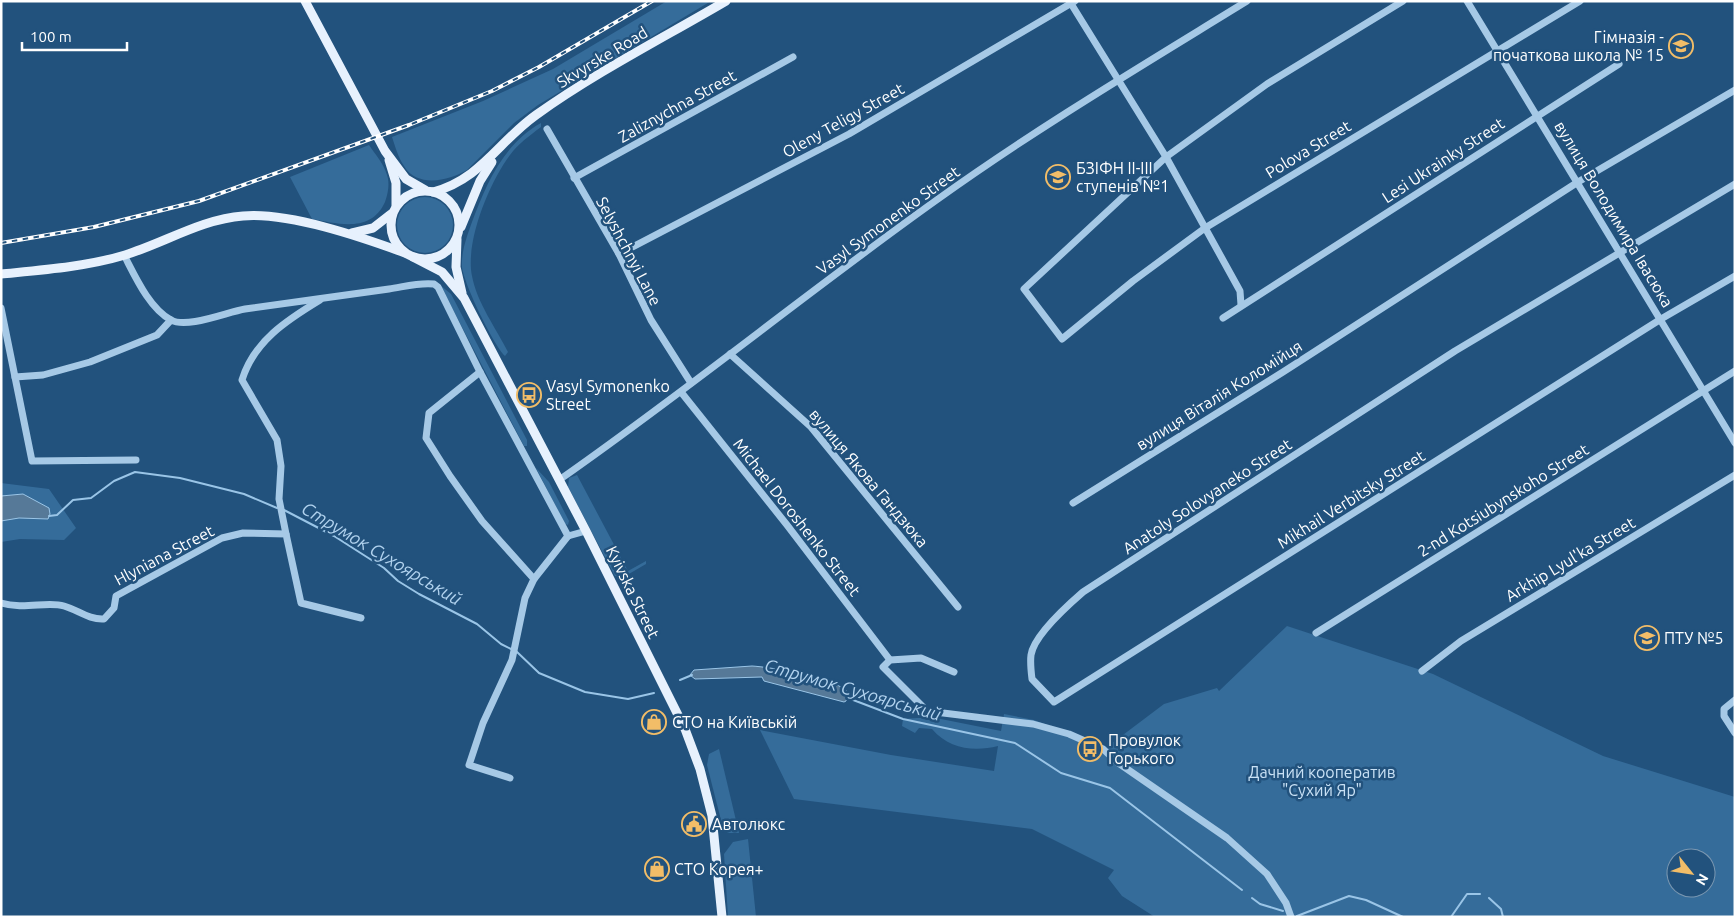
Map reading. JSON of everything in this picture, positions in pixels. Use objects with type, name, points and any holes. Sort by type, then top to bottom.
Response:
[{"type":"main road","points":[[306,1],[385,151],[396,183],[393,235],[409,255]]},
{"type":"main road","name":"Skvyrske Road","points":[[429,191],[463,181],[500,149],[521,127],[550,105],[726,1]]},
{"type":"main road","name":"Skvyrske Road","points":[[459,233],[480,181],[500,149]]},
{"type":"main road","points":[[1,274],[56,268],[124,255],[218,220],[245,216],[286,219],[344,234],[409,255],[430,259],[438,257],[452,246],[459,233],[457,210],[451,202],[406,179],[385,151]]},
{"type":"main road","points":[[344,234],[362,232],[373,228],[410,194],[429,191]]},
{"type":"main road","name":"Kyivska Street","points":[[459,233],[456,267],[464,298]]},
{"type":"main road","name":"Kyivska Street","points":[[409,255],[442,272],[464,298],[672,701],[700,769],[712,816],[722,917]]},
{"type":"street","name":"Vasyl Symonenko Street","points":[[559,480],[639,425],[691,383],[939,198],[1118,80],[1247,1]]},
{"type":"street","points":[[1166,157],[1267,84],[1402,1]]},
{"type":"street","name":"вулиця Володимира Івасюка","points":[[1467,1],[1662,319],[1735,443]]},
{"type":"street","name":"Polova Street","points":[[1166,157],[1024,289],[1062,339],[1133,281],[1205,228],[1580,1]]},
{"type":"street","points":[[1072,2],[1166,157],[1240,292],[1242,305]]},
{"type":"street","name":"Oleny Teligy Street","points":[[619,254],[849,134],[1072,2]]},
{"type":"street","name":"Zaliznychna Street","points":[[574,178],[793,57]]},
{"type":"street","name":"Lesi Ukrainky Street","points":[[1224,318],[1283,278],[1619,64]]},
{"type":"street","name":"вулиця Віталія Коломійця","points":[[1073,503],[1283,372],[1378,309],[1578,182],[1735,90]]},
{"type":"street","name":"Selyshchnyi Lane","points":[[547,129],[619,254],[651,320],[691,383]]},
{"type":"street","name":"Anatoly Solovyaneko Street","points":[[1054,702],[1032,679],[1031,653],[1056,615],[1083,592],[1462,346],[1735,184]]},
{"type":"street","points":[[124,255],[147,297],[171,320],[182,322],[213,318],[243,309],[325,297],[428,283],[438,287],[480,372],[568,536]]},
{"type":"street","name":"Mikhail Verbitsky Street","points":[[1054,702],[1662,319],[1735,276]]},
{"type":"street","points":[[325,297],[290,318],[275,330],[256,351],[242,380],[277,440],[282,466],[280,504],[301,603],[361,618]]},
{"type":"street","points":[[1,308],[32,461],[136,460]]},
{"type":"street","points":[[15,377],[43,374],[90,362],[157,334],[171,320]]},
{"type":"street","name":"вулиця Якова Гандзюка","points":[[730,354],[811,427],[958,607]]},
{"type":"street","name":"2-nd Kotsiubynskoho Street","points":[[1316,633],[1735,371]]},
{"type":"street","points":[[480,372],[429,413],[426,438],[482,521],[518,564],[534,579]]},
{"type":"street","name":"Michael Doroshenko Street","points":[[681,392],[787,525],[890,660]]},
{"type":"street","name":"Arkhip Lyul'ka Street","points":[[1422,671],[1461,641],[1735,475]]},
{"type":"street","points":[[510,778],[469,765],[483,723],[497,696],[514,655],[525,598],[534,579],[568,536],[586,532]]},
{"type":"street","name":"Hlyniana Street","points":[[1,603],[19,607],[62,605],[95,620],[104,619],[114,608],[116,596],[222,538],[243,533],[286,534]]},
{"type":"street","points":[[954,672],[921,658],[890,660],[883,667],[927,711],[1032,724],[1069,734],[1103,749],[1117,762],[1227,838],[1267,874],[1286,904],[1291,917]]},
{"type":"street","points":[[1735,700],[1724,709],[1724,716],[1735,733]]},
{"type":"green space","points":[[667,1],[711,1],[538,105],[514,123],[467,170],[460,174],[443,179],[425,180],[410,173],[404,166],[392,137],[483,101],[553,69]]},
{"type":"green space","points":[[541,123],[541,127],[510,155],[494,181],[480,213],[472,247],[471,262],[474,286],[482,306],[508,352],[505,356],[493,339],[473,299],[464,275],[462,256],[466,238],[477,208],[490,180],[516,142]]},
{"type":"green space","points":[[369,145],[382,163],[388,178],[387,196],[379,212],[363,222],[353,224],[312,219],[290,177]]},
{"type":"green space","points":[[420,197],[430,197],[445,205],[451,214],[453,225],[451,236],[445,245],[430,253],[420,253],[409,248],[402,241],[397,230],[397,220],[402,209],[409,202]]},
{"type":"green space","points":[[440,285],[451,294],[527,440],[527,446],[524,446]]},
{"type":"green space","points":[[536,468],[549,482],[569,521],[568,525],[565,524]]},
{"type":"green space","points":[[577,475],[628,571],[646,561],[646,564],[622,578],[615,576],[568,487],[569,478]]},
{"type":"green space","points":[[1,483],[49,489],[76,528],[64,540],[20,539],[1,542]]},
{"type":"green space","name":"Дачний кооператив \"Сухий Яр\"","points":[[1287,626],[1433,674],[1603,756],[1735,797],[1735,917],[1155,917],[1122,896],[1108,878],[1114,870],[1032,829],[794,799],[760,730],[891,755],[994,771],[998,746],[971,749],[954,745],[939,736],[932,729],[919,728],[915,733],[902,726],[903,719],[931,717],[1001,731],[1004,714],[1034,720],[1107,747],[1164,704],[1217,688],[1219,691]]},
{"type":"green space","points":[[719,749],[739,833],[728,833],[723,828],[707,765],[709,754]]},
{"type":"green space","points":[[748,839],[756,917],[728,917],[724,854],[733,842]]},
{"type":"shaded area","points":[[23,494],[49,508],[50,514],[48,519],[19,518],[1,521],[1,496]]},
{"type":"shaded area","points":[[752,666],[819,678],[843,688],[849,694],[844,702],[764,681],[762,677],[695,679],[690,675],[694,670]]},
{"type":"waterway","name":"Струмок Сухоярський","points":[[49,516],[57,515],[73,500],[91,498],[114,481],[135,472],[180,478],[244,494],[277,508]]},
{"type":"waterway","name":"Струмок Сухоярський","points":[[284,510],[334,536],[384,568],[398,581],[477,624],[501,644],[511,649]]},
{"type":"waterway","name":"Струмок Сухоярський","points":[[516,651],[539,673],[585,692],[628,699],[654,693]]},
{"type":"waterway","name":"Струмок Сухоярський","points":[[680,680],[692,675]]},
{"type":"waterway","name":"Струмок Сухоярський","points":[[848,698],[903,719],[1015,743],[1061,773],[1110,788],[1242,890]]},
{"type":"waterway","name":"Струмок Сухоярський","points":[[1451,917],[1467,894],[1480,894]]},
{"type":"waterway","name":"Струмок Сухоярський","points":[[1297,916],[1349,896],[1366,900],[1403,917]]},
{"type":"waterway","name":"Струмок Сухоярський","points":[[1252,898],[1260,904],[1283,911]]},
{"type":"waterway","name":"Струмок Сухоярський","points":[[1489,898],[1501,909],[1503,917]]},
{"type":"railway","points":[[1,243],[94,227],[199,201],[409,125],[492,91],[539,67],[652,1]]},
{"type":"place","name":"Гімназія - початкова школа № 15","points":[[1681,46]]},
{"type":"place","name":"БЗІФН ІІ-ІІІ ступенів №1","points":[[1058,177]]},
{"type":"place","name":"Vasyl Symonenko Street","points":[[529,395]]},
{"type":"place","name":"ПТУ №5","points":[[1647,638]]},
{"type":"place","name":"СТО на Київській","points":[[654,722]]},
{"type":"place","name":"Провулок Горького","points":[[1090,749]]},
{"type":"place","name":"Автолюкс","points":[[694,824]]},
{"type":"place","name":"СТО Корея+","points":[[657,869]]}]
